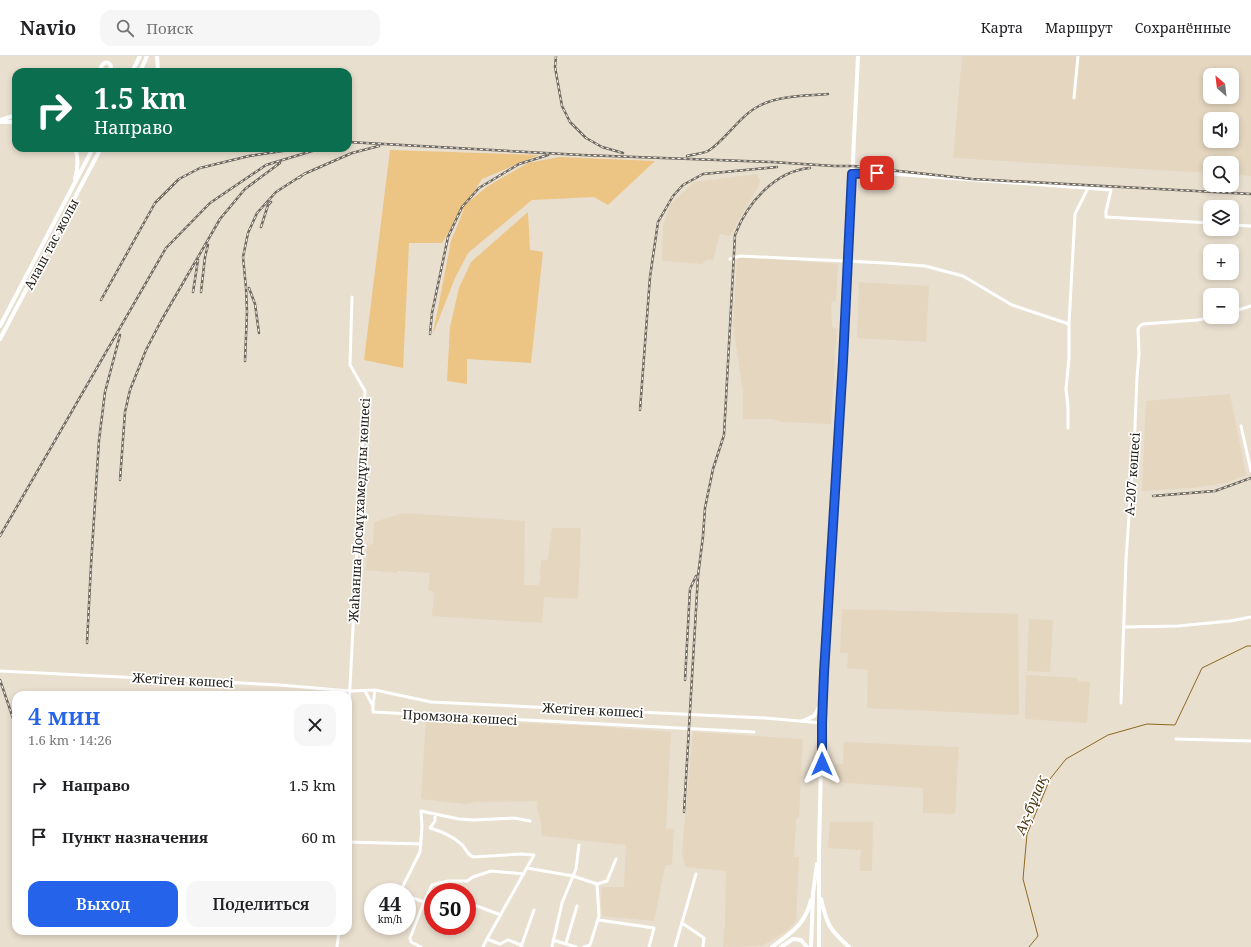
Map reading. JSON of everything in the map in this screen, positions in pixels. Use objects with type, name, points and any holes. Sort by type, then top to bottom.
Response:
[{"type":"main road","points":[[134,68],[140,56]]},
{"type":"main road","points":[[142,68],[147,56]]},
{"type":"main road","points":[[157,56],[158,68]]},
{"type":"main road","points":[[819,947],[819,850],[822,723],[858,56]]},
{"type":"main road","points":[[100,68],[104,62],[108,62],[111,68]]},
{"type":"main road","points":[[0,121],[12,116]]},
{"type":"main road","points":[[0,121],[12,122]]},
{"type":"main road","points":[[74,185],[78,170],[78,160],[75,152]]},
{"type":"main road","name":"Алаш тас жолы","points":[[0,326],[91,152]]},
{"type":"main road","name":"Алаш тас жолы","points":[[0,339],[99,152]]},
{"type":"main road","points":[[13,302],[19,304]]},
{"type":"main road","points":[[803,721],[814,716],[824,700]]},
{"type":"main road","points":[[811,947],[814,892],[819,850]]},
{"type":"main road","points":[[772,947],[793,932],[804,920],[814,892]]},
{"type":"main road","points":[[820,894],[825,916],[830,926],[835,935],[849,947]]},
{"type":"main road","points":[[781,947],[793,939],[801,940],[807,947]]},
{"type":"street","points":[[1074,98],[1078,56]]},
{"type":"street","points":[[852,174],[877,173],[1111,190],[1106,211],[1106,218],[1203,223]]},
{"type":"street","points":[[1068,428],[1066,389],[1069,358],[1069,324],[1075,214],[1088,188]]},
{"type":"street","points":[[1239,225],[1251,226]]},
{"type":"street","points":[[730,259],[740,256],[925,266],[963,276],[1012,305],[1069,324]]},
{"type":"street","name":"Жаһанша Досмұхамедұлы көшесі","points":[[350,691],[364,412],[364,391],[350,366],[352,297]]},
{"type":"street","points":[[1239,310],[1251,306]]},
{"type":"street","name":"А-207 көшесі","points":[[1121,703],[1126,560],[1139,354],[1138,329],[1143,324],[1203,319]]},
{"type":"street","points":[[1241,426],[1251,471]]},
{"type":"street","points":[[1124,627],[1178,626],[1224,622],[1251,617]]},
{"type":"street","name":"Жетіген көшесі","points":[[0,671],[280,685],[350,691],[375,690],[431,702],[684,714],[822,723]]},
{"type":"street","points":[[373,706],[375,690]]},
{"type":"street","points":[[365,691],[373,706]]},
{"type":"street","name":"Промзона көшесі","points":[[373,706],[373,712],[381,713],[754,732]]},
{"type":"street","points":[[1176,739],[1251,741]]},
{"type":"street","points":[[404,883],[420,852],[422,827],[421,811],[473,820],[514,818],[530,821]]},
{"type":"street","points":[[430,828],[435,821],[435,814]]},
{"type":"street","points":[[422,827],[439,831],[459,842],[467,853],[473,857],[521,854],[534,855],[483,947]]},
{"type":"street","points":[[352,842],[420,844]]},
{"type":"street","points":[[552,947],[562,903],[576,869],[579,845]]},
{"type":"street","points":[[527,868],[573,876],[597,884],[607,881],[616,859]]},
{"type":"street","points":[[440,883],[448,881],[467,881],[478,875],[491,871],[524,874]]},
{"type":"street","points":[[675,947],[696,874]]},
{"type":"street","points":[[584,947],[590,945],[599,920],[597,884]]},
{"type":"street","points":[[416,899],[424,902],[410,938],[411,942],[421,947]]},
{"type":"street","points":[[476,905],[501,915]]},
{"type":"street","points":[[566,944],[577,906]]},
{"type":"street","points":[[487,939],[500,944],[508,940],[521,946],[534,910]]},
{"type":"street","points":[[599,920],[654,928],[649,947]]},
{"type":"street","points":[[682,923],[704,938],[703,947]]},
{"type":"street","points":[[337,947],[338,935]]},
{"type":"street","points":[[553,940],[576,947]]},
{"type":"shaded area","points":[[962,56],[1251,56],[1251,176],[1239,175],[1239,156],[1203,156],[1203,173],[953,158]]},
{"type":"shaded area","points":[[390,150],[539,155],[482,179],[467,203],[488,186],[528,163],[559,157],[655,161],[608,205],[594,197],[532,200],[468,253],[455,278],[433,334],[451,241],[465,207],[442,243],[409,243],[403,368],[364,360]]},
{"type":"shaded area","points":[[757,174],[760,180],[759,185],[730,236],[720,234],[713,260],[706,260],[702,264],[662,261],[663,226],[670,205],[694,182]]},
{"type":"shaded area","points":[[528,212],[530,250],[543,252],[531,363],[467,359],[467,384],[447,381],[450,327],[459,288],[471,262]]},
{"type":"shaded area","points":[[741,257],[838,264],[836,301],[831,303],[832,327],[837,329],[831,424],[781,422],[773,419],[743,419],[743,392],[733,325],[737,259]]},
{"type":"shaded area","points":[[859,282],[929,286],[926,342],[857,338]]},
{"type":"shaded area","points":[[1230,394],[1246,475],[1226,483],[1191,488],[1142,491],[1146,401]]},
{"type":"shaded area","points":[[403,513],[525,521],[524,585],[538,585],[540,582],[541,561],[548,559],[552,528],[581,528],[578,599],[544,597],[542,623],[432,616],[434,592],[428,590],[430,573],[398,571],[397,573],[366,570],[367,545],[373,544],[374,522]]},
{"type":"shaded area","points":[[842,609],[1018,614],[1019,715],[867,708],[868,670],[847,668],[848,653],[840,653]]},
{"type":"shaded area","points":[[1029,619],[1053,620],[1050,672],[1027,671]]},
{"type":"shaded area","points":[[1026,675],[1077,678],[1078,681],[1090,682],[1087,723],[1026,719]]},
{"type":"shaded area","points":[[426,719],[592,726],[671,732],[666,828],[674,829],[672,864],[665,866],[654,921],[602,916],[602,887],[624,887],[626,845],[542,836],[541,823],[537,807],[538,801],[477,802],[466,804],[421,799]]},
{"type":"shaded area","points":[[693,732],[803,739],[799,818],[796,819],[794,857],[799,857],[796,921],[788,930],[762,946],[723,947],[726,871],[685,867],[682,851]]},
{"type":"shaded area","points":[[844,742],[959,747],[955,814],[923,813],[923,788],[834,782],[835,764],[843,764]]},
{"type":"shaded area","points":[[830,822],[873,822],[872,871],[860,871],[861,850],[828,848]]},
{"type":"waterway","name":"Ақ-бұлақ","points":[[1029,947],[1038,936],[1023,879],[1027,834],[1050,779],[1066,759],[1108,735],[1147,724],[1175,725],[1202,668],[1247,646],[1251,646]]},
{"type":"railway","points":[[556,56],[555,67],[562,106],[570,122],[586,138],[602,147],[623,153]]},
{"type":"railway","points":[[687,156],[703,153],[714,147],[752,110],[767,102],[784,98],[828,94]]},
{"type":"railway","points":[[352,142],[582,155],[853,166],[972,179],[1251,194]]},
{"type":"railway","points":[[299,178],[304,174],[352,153],[379,146]]},
{"type":"railway","points":[[101,300],[155,203],[179,179],[200,168],[249,156],[276,152]]},
{"type":"railway","points":[[0,536],[166,248],[210,203],[266,165],[309,152]]},
{"type":"railway","points":[[430,334],[432,313],[448,237],[462,207],[479,188],[519,164],[548,155]]},
{"type":"railway","points":[[120,480],[125,412],[130,390],[146,350],[161,321],[220,219],[245,189],[280,163]]},
{"type":"railway","points":[[640,410],[650,277],[658,222],[673,196],[683,185],[703,174],[777,167]]},
{"type":"railway","points":[[684,812],[698,576],[705,508],[713,469],[724,435],[735,235],[747,211],[774,182],[797,170],[810,168]]},
{"type":"railway","points":[[245,361],[247,312],[243,257],[248,233],[257,213],[276,192],[304,174]]},
{"type":"railway","points":[[261,227],[268,205],[271,202]]},
{"type":"railway","points":[[201,292],[208,245]]},
{"type":"railway","points":[[193,292],[198,260]]},
{"type":"railway","points":[[249,288],[255,304],[259,333]]},
{"type":"railway","points":[[87,643],[99,440],[105,392],[120,335]]},
{"type":"railway","points":[[1153,496],[1215,491],[1251,478]]},
{"type":"railway","points":[[685,680],[690,589],[696,576]]},
{"type":"railway","points":[[0,680],[12,715]]},
{"type":"route","points":[[822,764],[824,673],[843,361],[852,174],[877,173]]}]
